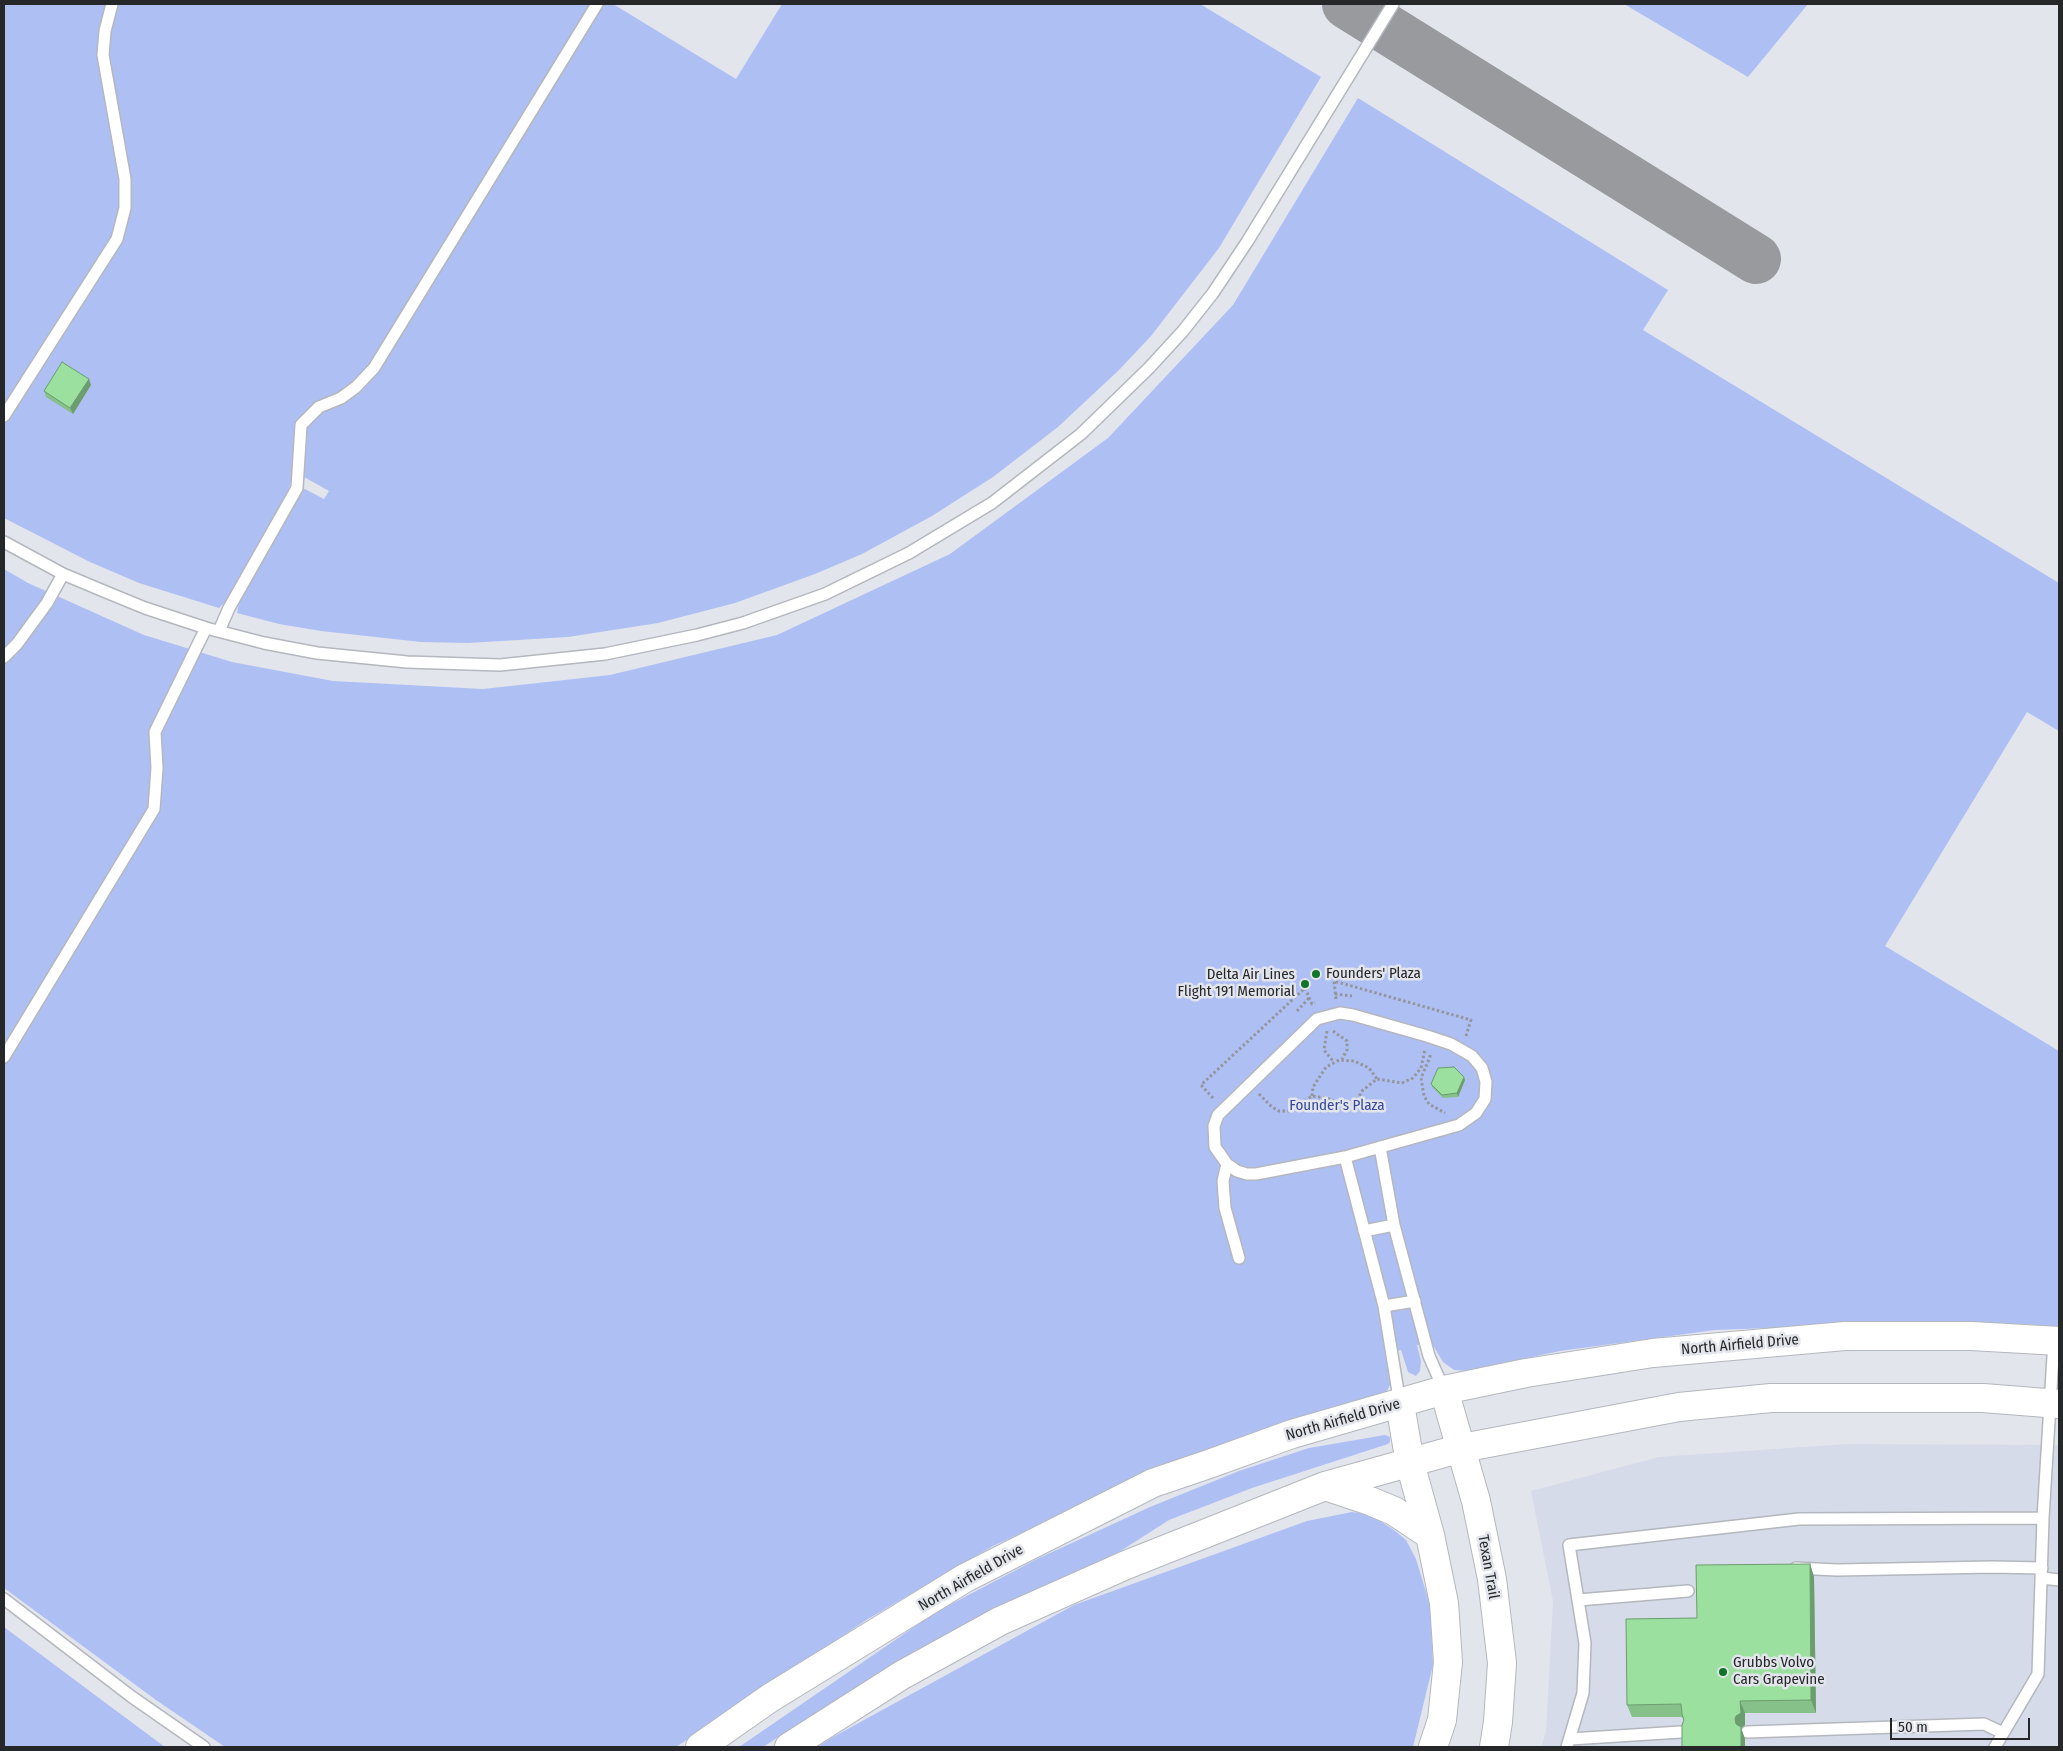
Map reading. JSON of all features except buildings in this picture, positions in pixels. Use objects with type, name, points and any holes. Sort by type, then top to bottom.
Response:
[{"type":"main road","name":"North Airfield Drive","points":[[700,1747],[770,1698],[965,1578],[1153,1482],[1210,1464],[1292,1434],[1444,1390],[1526,1373],[1653,1353],[1845,1336],[1971,1336],[2057,1341]]},
{"type":"main road","name":"Texan Trail","points":[[1444,1390],[1476,1500],[1492,1579],[1502,1663],[1498,1722],[1494,1747]]},
{"type":"main road","points":[[789,1747],[902,1675],[1000,1621],[1126,1565],[1325,1486],[1462,1448],[1678,1407],[1770,1398],[1983,1398],[2054,1403]]},
{"type":"main road","points":[[1400,1404],[1410,1463],[1430,1535],[1444,1604],[1448,1662],[1442,1720],[1433,1747]]},
{"type":"main road","points":[[1325,1486],[1394,1511],[1430,1535]]},
{"type":"lane","points":[[4,416],[117,239],[125,208],[125,179],[102,55],[105,31],[112,4]]},
{"type":"lane","points":[[219,632],[229,608],[297,488],[301,425],[319,407],[341,398],[356,387],[374,368],[597,4]]},
{"type":"lane","points":[[4,542],[63,574],[145,608],[219,632],[264,643],[363,658],[406,662],[500,664],[554,661],[649,646],[743,623],[825,594],[909,553],[992,503],[1081,434],[1116,402],[1183,330],[1212,293],[1247,242],[1393,4]]},
{"type":"lane","points":[[4,656],[17,644],[47,603],[63,574]]},
{"type":"lane","points":[[4,1057],[154,809],[157,768],[155,732],[206,628]]},
{"type":"lane","points":[[1340,1013],[1353,1015],[1427,1036],[1451,1044],[1478,1062],[1482,1068],[1486,1082],[1484,1099],[1476,1113],[1459,1125],[1345,1157],[1256,1174],[1237,1172],[1227,1164],[1215,1147],[1214,1126],[1218,1116],[1318,1019],[1340,1013]]},
{"type":"lane","points":[[1380,1148],[1394,1225],[1429,1356],[1444,1390]]},
{"type":"lane","points":[[1345,1157],[1384,1306],[1400,1404]]},
{"type":"lane","points":[[1227,1164],[1223,1181],[1225,1208],[1239,1258]]},
{"type":"lane","points":[[1364,1231],[1394,1225]]},
{"type":"lane","points":[[1384,1306],[1415,1300]]},
{"type":"lane","points":[[1995,1747],[2038,1674],[2044,1518],[2054,1403],[2057,1341]]},
{"type":"lane","points":[[1681,1732],[1568,1743],[1583,1693],[1585,1643],[1569,1545],[1799,1519],[2044,1518]]},
{"type":"lane","points":[[1781,1568],[1837,1570],[1992,1567],[2042,1573],[2059,1580]]},
{"type":"lane","points":[[1578,1600],[1688,1591]]},
{"type":"lane","points":[[4,1599],[132,1697],[204,1747]]},
{"type":"lane","points":[[1747,1732],[1984,1724],[2003,1733]]},
{"type":"path","points":[[1328,1001],[1336,999],[1334,981],[1354,989],[1471,1020],[1466,1036]]},
{"type":"path","points":[[1213,1098],[1201,1085],[1305,988],[1312,1004],[1320,1002]]},
{"type":"path","points":[[1336,994],[1352,996]]},
{"type":"path","points":[[1297,1011],[1309,998]]},
{"type":"path","points":[[1333,1061],[1324,1050],[1324,1041],[1329,1030],[1346,1041],[1347,1050],[1342,1059]]},
{"type":"path","points":[[1312,1096],[1313,1087],[1326,1067],[1333,1061],[1342,1059],[1369,1068],[1377,1079],[1402,1083],[1413,1078],[1421,1068],[1427,1036]]},
{"type":"path","points":[[1430,1055],[1421,1078],[1424,1096],[1429,1104],[1446,1114]]},
{"type":"path","points":[[1249,1084],[1272,1107],[1279,1111],[1288,1111],[1296,1108],[1312,1096],[1326,1098],[1343,1104],[1352,1102],[1377,1079]]},
{"type":"shaded area","points":[[1847,1444],[2059,1445],[2059,1747],[1541,1747],[1546,1732],[1553,1601],[1531,1491],[1659,1457]]},
{"type":"green space","points":[[4,4],[592,4],[371,365],[352,384],[310,408],[298,421],[294,432],[293,470],[289,489],[225,602],[219,608],[139,583],[90,562],[4,518]]},
{"type":"green space","points":[[603,4],[613,4],[736,79],[782,4],[1200,4],[1321,77],[1219,248],[1151,336],[1119,370],[1058,427],[993,477],[932,516],[862,554],[815,574],[735,603],[658,623],[568,637],[468,643],[421,642],[321,631],[279,624],[237,613],[239,602],[300,492],[305,489],[324,499],[329,491],[304,477],[306,426],[319,413],[354,395],[371,381]]},
{"type":"green space","points":[[1624,4],[1808,4],[1748,77]]},
{"type":"green space","name":"Founder's Plaza","points":[[1358,98],[1668,290],[1643,330],[2059,583],[2059,731],[2027,712],[1885,946],[2059,1051],[2059,1328],[2026,1324],[1849,1325],[1715,1330],[1560,1351],[1467,1371],[1454,1370],[1443,1362],[1431,1342],[1417,1345],[1421,1361],[1420,1371],[1416,1376],[1408,1372],[1401,1350],[1387,1353],[1392,1381],[1385,1395],[1160,1469],[993,1546],[868,1619],[676,1747],[225,1747],[156,1700],[4,1588],[4,569],[28,583],[144,635],[232,662],[333,681],[483,689],[610,675],[777,635],[950,554],[1108,438],[1233,305]]},
{"type":"green space","points":[[1385,1435],[1390,1437],[1388,1444],[1252,1488],[1169,1520],[1119,1552],[1057,1582],[899,1670],[820,1710],[763,1747],[739,1747],[936,1612],[1037,1559],[1150,1507],[1239,1471],[1309,1448]]},
{"type":"green space","points":[[1352,1512],[1369,1514],[1406,1540],[1416,1559],[1430,1605],[1433,1665],[1413,1747],[817,1747],[1074,1605],[1307,1521]]},
{"type":"green space","points":[[4,1627],[99,1698],[165,1747],[4,1747]]},
{"type":"taxiway","points":[[1347,4],[1756,259]]},
{"type":"place","name":"Founders' Plaza","points":[[1316,974]]},
{"type":"place","name":"Delta Air Lines Flight 191 Memorial","points":[[1305,984]]},
{"type":"place","name":"Grubbs Volvo Cars Grapevine","points":[[1723,1672]]}]
